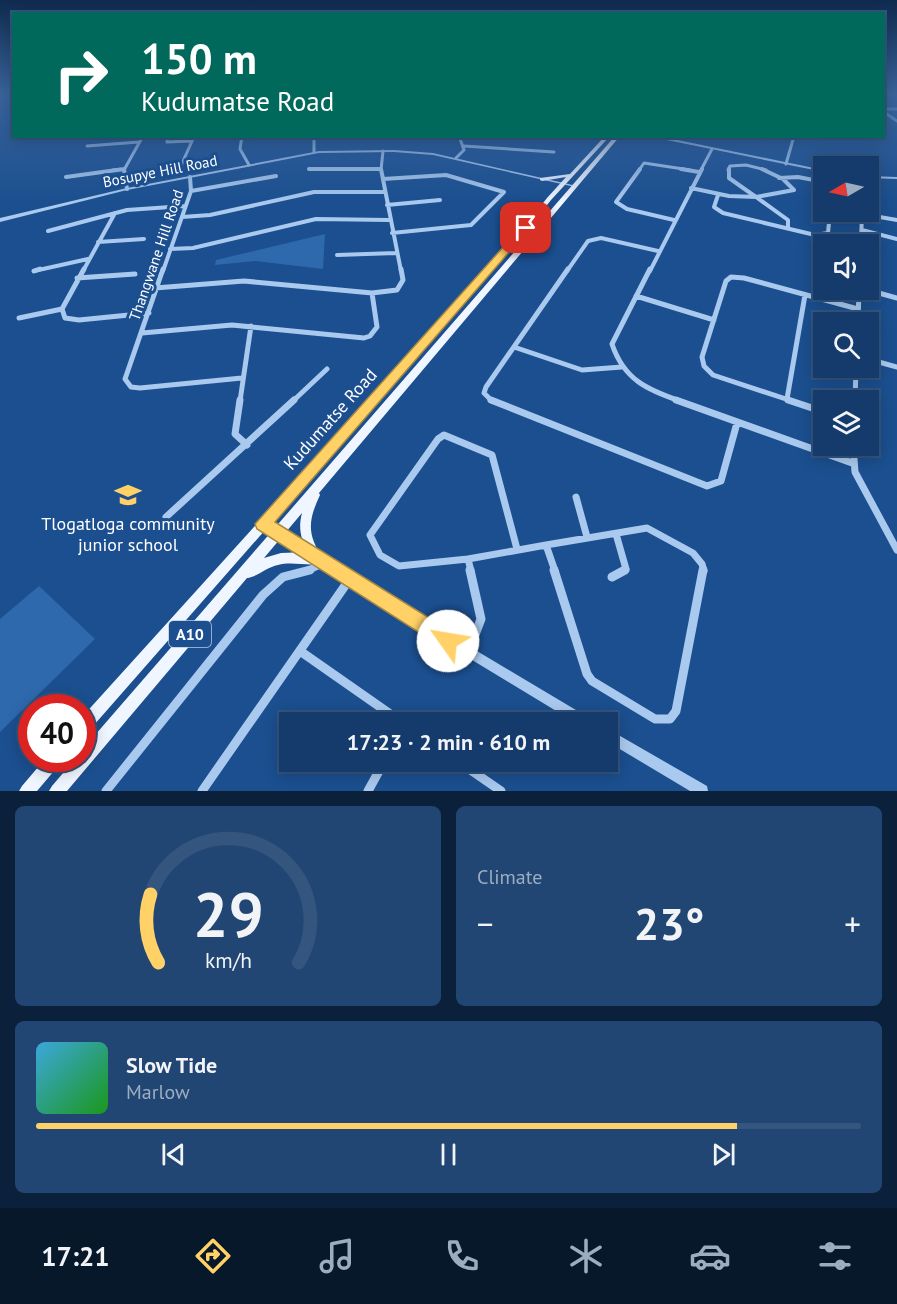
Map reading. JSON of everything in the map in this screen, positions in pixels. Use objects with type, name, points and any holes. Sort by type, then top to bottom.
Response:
[{"type":"main road","name":"Kudumatse Road","points":[[96,712],[514,243],[549,199],[570,185],[572,175],[606,138]]},
{"type":"main road","name":"Kudumatse Road","points":[[57,791],[234,583],[279,534],[570,185],[617,138]]},
{"type":"main road","points":[[542,179],[572,175]]},
{"type":"main road","points":[[542,179],[552,186],[549,199]]},
{"type":"main road","points":[[320,561],[306,541],[304,528],[314,498],[325,478]]},
{"type":"main road","points":[[234,583],[265,562],[279,557],[292,555],[320,561]]},
{"type":"main road","points":[[27,791],[44,772]]},
{"type":"street","points":[[127,189],[124,169],[142,138]]},
{"type":"street","points":[[168,138],[167,142],[191,141]]},
{"type":"street","points":[[179,170],[191,141],[195,138]]},
{"type":"street","points":[[242,138],[240,149],[249,165]]},
{"type":"street","points":[[314,138],[314,152]]},
{"type":"street","points":[[456,158],[463,152],[464,146],[460,138]]},
{"type":"street","points":[[659,138],[813,169]]},
{"type":"street","points":[[786,164],[793,138]]},
{"type":"street","points":[[87,146],[139,142]]},
{"type":"street","points":[[464,146],[554,152]]},
{"type":"street","points":[[712,149],[612,344],[622,367],[646,389],[852,463]]},
{"type":"street","points":[[155,288],[244,281],[372,293],[396,290],[402,284],[381,169],[383,151]]},
{"type":"street","name":"Bosupye Hill Road","points":[[0,220],[127,189],[314,152],[383,151],[456,158],[570,185]]},
{"type":"street","points":[[674,220],[627,209],[616,202],[644,163],[699,172]]},
{"type":"street","points":[[691,188],[733,198],[757,196],[794,190],[761,168],[739,164],[730,166],[727,174],[729,177],[757,196],[788,220],[788,228]]},
{"type":"street","points":[[66,177],[124,169]]},
{"type":"street","points":[[309,169],[381,169]]},
{"type":"street","points":[[383,179],[446,175],[504,192],[471,225],[392,233]]},
{"type":"street","points":[[191,191],[276,176]]},
{"type":"street","name":"Thangwane Hill Road","points":[[190,177],[191,191],[155,288],[149,313],[125,379],[131,387],[242,378]]},
{"type":"street","points":[[779,178],[798,177],[813,180]]},
{"type":"street","points":[[879,177],[897,178]]},
{"type":"street","points":[[182,217],[210,215],[320,191],[385,192]]},
{"type":"street","points":[[718,195],[714,207],[718,211],[825,235],[828,233],[829,222]]},
{"type":"street","points":[[387,205],[440,200]]},
{"type":"street","points":[[48,231],[114,213],[185,206]]},
{"type":"street","points":[[114,213],[62,309],[65,318],[79,320],[149,313]]},
{"type":"street","points":[[879,217],[897,220]]},
{"type":"street","points":[[170,249],[194,248],[316,219],[389,220]]},
{"type":"street","points":[[862,222],[862,234]]},
{"type":"street","points":[[862,230],[897,239]]},
{"type":"street","points":[[98,242],[144,238]]},
{"type":"street","points":[[658,251],[601,238],[590,239],[484,393],[493,402],[698,485],[707,486],[721,481],[737,423]]},
{"type":"street","points":[[338,255],[396,253]]},
{"type":"street","points":[[34,271],[61,263],[88,259]]},
{"type":"street","points":[[77,278],[135,274]]},
{"type":"street","points":[[813,407],[713,375],[707,370],[702,357],[726,280],[731,277],[858,309],[858,300]]},
{"type":"street","points":[[142,333],[224,325],[357,338],[370,336],[377,327],[372,293]]},
{"type":"street","points":[[879,293],[897,298]]},
{"type":"street","points":[[787,399],[805,295]]},
{"type":"street","points":[[636,296],[714,320]]},
{"type":"street","points":[[19,318],[62,309]]},
{"type":"street","points":[[247,445],[236,434],[242,378],[251,327]]},
{"type":"street","points":[[514,347],[582,370],[622,367]]},
{"type":"street","points":[[879,361],[897,367]]},
{"type":"street","points":[[166,517],[247,445],[327,369]]},
{"type":"street","points":[[517,549],[492,455],[444,435],[438,439],[372,530],[371,541],[389,563],[399,566],[468,559],[517,549],[546,544],[587,537],[652,529],[693,553],[702,564],[704,572],[676,711],[670,719],[655,719],[592,681],[587,674],[546,544]]},
{"type":"street","points":[[852,456],[852,463],[897,550]]},
{"type":"street","points":[[576,496],[587,537]]},
{"type":"street","points":[[263,524],[349,580],[568,712]]},
{"type":"street","points":[[612,577],[626,569],[616,534]]},
{"type":"street","points":[[468,559],[481,619],[468,653]]},
{"type":"street","points":[[106,791],[263,595],[283,577],[305,572],[320,561]]},
{"type":"street","points":[[202,791],[349,580]]},
{"type":"street","points":[[300,651],[387,712]]},
{"type":"street","points":[[618,741],[702,791]]},
{"type":"street","points":[[368,791],[378,772]]},
{"type":"street","points":[[473,772],[501,791]]},
{"type":"shaded area","points":[[325,234],[323,269],[255,261],[215,265],[216,260]]},
{"type":"shaded area","points":[[39,586],[95,639],[39,694],[18,694],[18,714],[0,732],[0,619]]},
{"type":"place","name":"Tlogatloga community junior school","points":[[128,495]]},
{"type":"route","points":[[448,641],[263,524],[526,228]]}]
